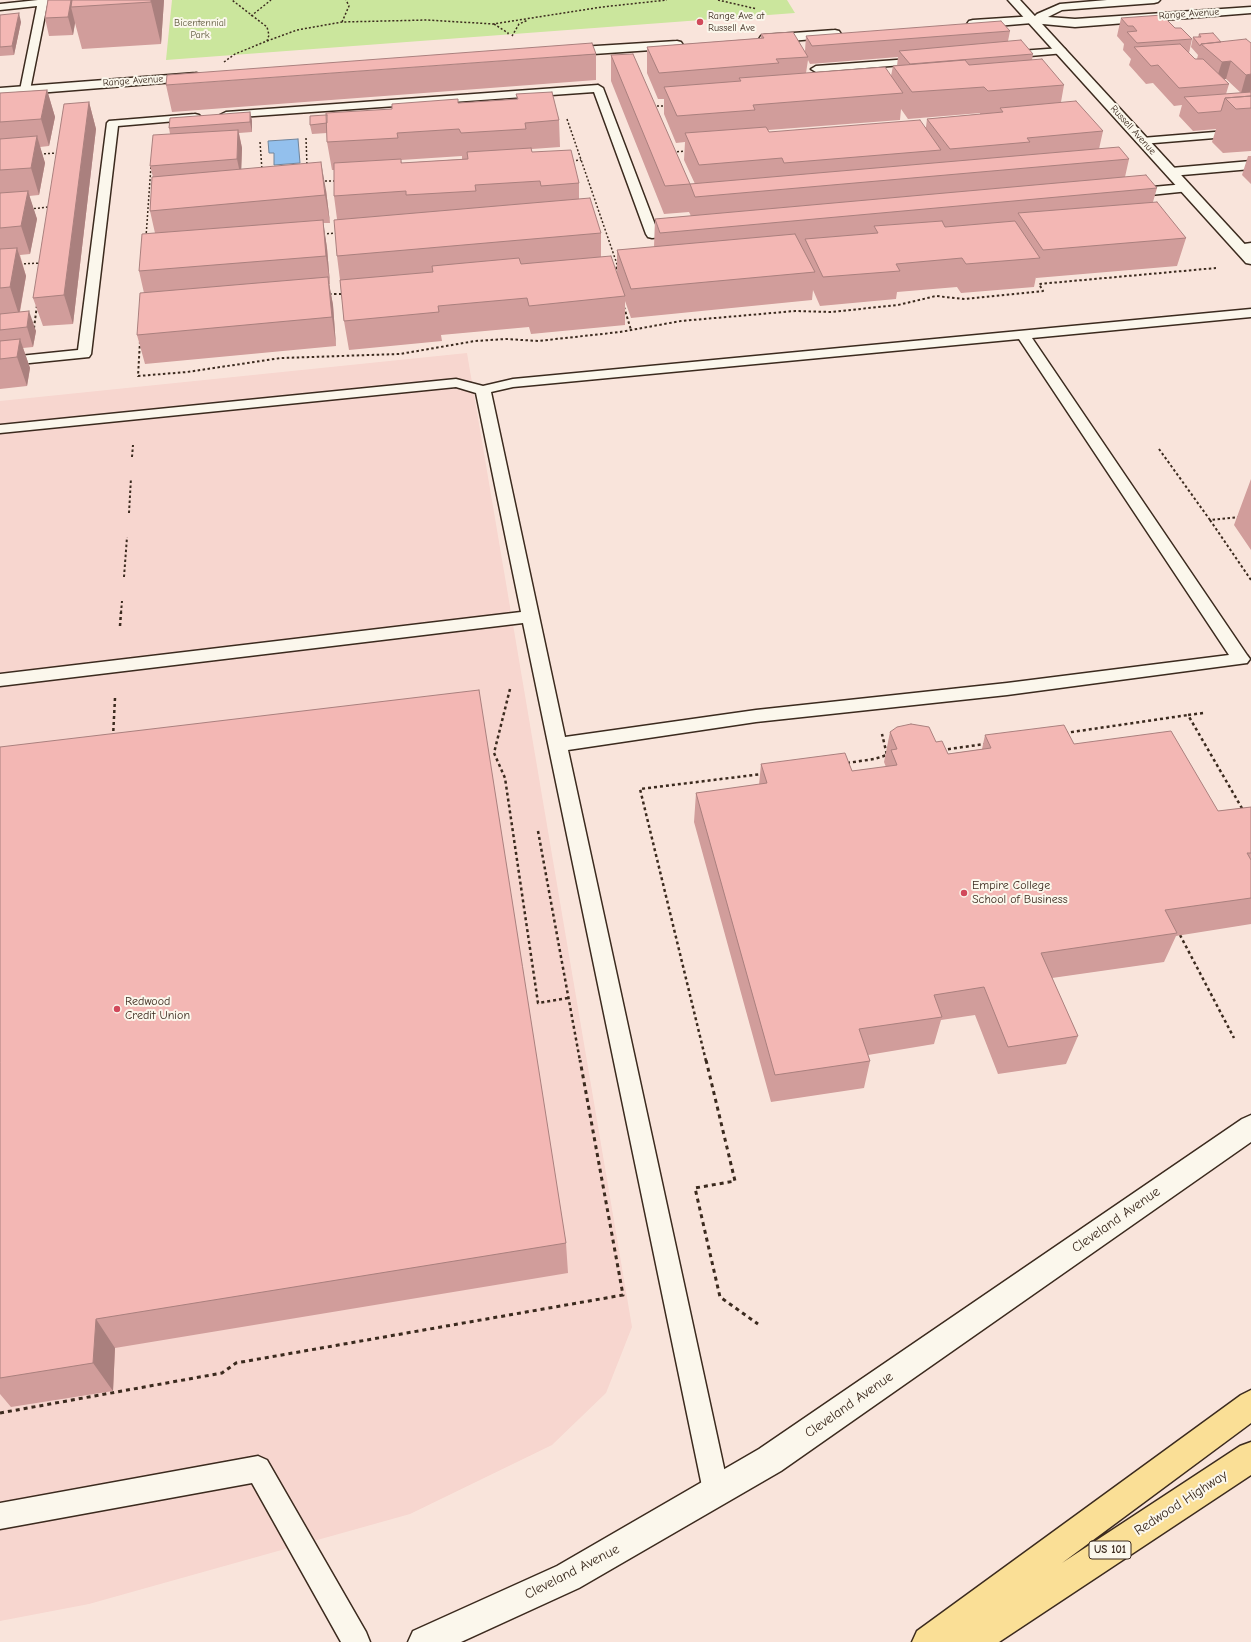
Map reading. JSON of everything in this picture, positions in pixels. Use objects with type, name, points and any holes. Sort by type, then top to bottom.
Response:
[{"type":"highway","points":[[928,1642],[1251,1405]]},
{"type":"highway","name":"Redwood Highway","points":[[970,1642],[1251,1457]]},
{"type":"street","name":"Russell Avenue","points":[[1014,0],[1170,172],[1246,248],[1251,260]]},
{"type":"street","name":"Range Avenue","points":[[1032,19],[1060,7],[1154,0]]},
{"type":"street","name":"Range Avenue","points":[[964,24],[1032,19],[1075,23],[1251,10]]},
{"type":"street","points":[[756,40],[847,33]]},
{"type":"street","points":[[552,53],[688,44]]},
{"type":"street","name":"Range Avenue","points":[[0,92],[206,76]]},
{"type":"street","name":"Cleveland Avenue","points":[[424,1642],[568,1577],[770,1460],[1251,1127]]},
{"type":"lane","points":[[0,7],[42,2],[26,90]]},
{"type":"lane","points":[[997,55],[1060,51]]},
{"type":"lane","points":[[816,69],[934,60]]},
{"type":"lane","points":[[0,362],[84,354],[113,123],[598,88],[652,234],[692,230]]},
{"type":"lane","points":[[1142,141],[1251,132]]},
{"type":"lane","points":[[1170,172],[1251,165]]},
{"type":"lane","points":[[1120,194],[1185,188]]},
{"type":"lane","points":[[0,429],[456,383],[483,390],[512,383],[1023,336],[1251,313]]},
{"type":"lane","points":[[557,745],[756,716],[1007,689],[1241,659],[1023,336]]},
{"type":"lane","points":[[483,390],[490,432],[716,1491]]},
{"type":"lane","points":[[0,680],[530,617]]},
{"type":"lane","points":[[0,1516],[258,1468],[356,1642]]},
{"type":"path","points":[[232,0],[250,16],[267,27],[270,35],[267,41]]},
{"type":"path","points":[[250,16],[271,0]]},
{"type":"path","points":[[342,22],[349,6],[346,0]]},
{"type":"path","points":[[206,76],[235,54],[267,41],[296,30],[342,22],[427,20],[493,24],[602,7],[667,0]]},
{"type":"path","points":[[512,36],[519,24],[531,18]]},
{"type":"path","points":[[493,24],[508,33],[508,36]]},
{"type":"path","points":[[649,106],[671,106]]},
{"type":"path","points":[[567,119],[618,266],[614,275]]},
{"type":"path","points":[[300,167],[308,166],[305,131]]},
{"type":"path","points":[[260,142],[262,170],[269,169]]},
{"type":"path","points":[[668,152],[691,151]]},
{"type":"path","points":[[38,154],[61,153]]},
{"type":"path","points":[[146,239],[151,159]]},
{"type":"path","points":[[566,162],[581,160]]},
{"type":"path","points":[[320,181],[342,181]]},
{"type":"path","points":[[149,195],[156,195]]},
{"type":"path","points":[[27,209],[53,207]]},
{"type":"path","points":[[320,234],[344,233]]},
{"type":"path","points":[[15,265],[44,263]]},
{"type":"path","points":[[610,268],[618,266]]},
{"type":"path","points":[[140,340],[138,376],[187,372],[281,358],[400,354],[475,342],[506,340],[538,341],[631,330],[696,319],[795,311],[838,312],[898,305],[936,296],[965,299],[1043,291],[1039,284],[1221,268]]},
{"type":"path","points":[[323,293],[346,294]]},
{"type":"path","points":[[33,330],[38,300]]},
{"type":"path","points":[[622,303],[631,330]]},
{"type":"path","points":[[1159,449],[1251,580]]},
{"type":"path","points":[[129,513],[131,478]]},
{"type":"path","points":[[1210,520],[1244,516]]},
{"type":"path","points":[[124,577],[127,537]]},
{"type":"path","points":[[120,626],[122,601]]},
{"type":"path","points":[[512,690],[511,683],[494,753],[504,778],[538,1003],[568,998]]},
{"type":"path","points":[[112,743],[116,691]]},
{"type":"path","points":[[1064,733],[1203,713]]},
{"type":"path","points":[[1188,715],[1243,811]]},
{"type":"path","points":[[843,763],[874,759],[887,755],[880,727]]},
{"type":"path","points":[[939,750],[986,744]]},
{"type":"path","points":[[758,1324],[720,1297],[695,1188],[735,1181],[640,789],[765,773]]},
{"type":"path","points":[[0,1413],[222,1373],[236,1363],[623,1295],[537,829]]},
{"type":"path","points":[[1180,935],[1234,1038]]},
{"type":"shaded area","points":[[467,353],[632,1327],[606,1393],[552,1445],[410,1514],[89,1604],[0,1621],[0,401]]},
{"type":"green space","name":"Bicentennial Park","points":[[172,0],[787,0],[795,13],[166,60]]},
{"type":"water","points":[[298,139],[300,163],[274,165],[274,153],[269,153],[268,141]]},
{"type":"building","points":[[48,0],[71,0],[68,17],[45,18]]},
{"type":"building","points":[[72,0],[151,0],[151,2],[71,7]]},
{"type":"building","points":[[19,13],[12,46],[0,47],[0,15]]},
{"type":"building","points":[[1162,15],[1175,28],[1181,28],[1192,39],[1137,43],[1127,32],[1137,31],[1133,26],[1128,26],[1121,18]]},
{"type":"building","points":[[1001,21],[1010,31],[812,46],[806,36]]},
{"type":"building","points":[[793,32],[808,57],[776,59],[779,63],[659,73],[647,47],[764,38],[761,34]]},
{"type":"building","points":[[1213,33],[1221,42],[1201,44],[1200,46],[1193,37],[1201,37],[1199,34]]},
{"type":"building","points":[[1246,39],[1251,43],[1251,74],[1246,75],[1231,61],[1222,62],[1201,44]]},
{"type":"building","points":[[1021,40],[1033,54],[910,64],[899,51]]},
{"type":"building","points":[[592,43],[596,54],[166,85],[167,75]]},
{"type":"building","points":[[1180,44],[1195,59],[1203,59],[1229,84],[1179,88],[1158,65],[1151,66],[1134,47]]},
{"type":"building","points":[[633,54],[690,184],[665,186],[611,55]]},
{"type":"building","points":[[1042,59],[1064,85],[988,91],[984,87],[912,92],[893,66],[965,60],[969,65]]},
{"type":"building","points":[[885,67],[903,93],[753,105],[755,110],[677,116],[664,87],[741,81],[739,78]]},
{"type":"building","points":[[47,90],[41,119],[0,122],[0,93]]},
{"type":"building","points":[[552,92],[559,120],[525,123],[526,129],[461,133],[459,129],[397,133],[398,138],[327,142],[326,113],[392,109],[392,104],[458,99],[458,103],[518,99],[516,94]]},
{"type":"building","points":[[1251,92],[1251,96],[1225,98],[1221,111],[1198,113],[1184,97]]},
{"type":"building","points":[[1251,96],[1251,108],[1236,109],[1225,98]]},
{"type":"building","points":[[1076,101],[1103,131],[1027,138],[1030,142],[950,149],[927,119],[1003,112],[1000,108]]},
{"type":"building","points":[[89,102],[64,295],[33,298],[64,104]]},
{"type":"building","points":[[250,112],[250,122],[169,128],[170,118]]},
{"type":"building","points":[[327,115],[327,123],[310,125],[310,116]]},
{"type":"building","points":[[920,120],[941,150],[784,163],[782,158],[699,165],[685,133],[766,127],[769,132]]},
{"type":"building","points":[[238,130],[237,159],[150,166],[153,135]]},
{"type":"building","points":[[37,136],[31,168],[0,170],[0,139]]},
{"type":"building","points":[[1119,147],[1129,159],[695,197],[690,184]]},
{"type":"building","points":[[531,148],[532,152],[571,150],[579,183],[541,186],[540,181],[475,185],[476,191],[406,195],[406,191],[334,196],[334,163],[401,159],[401,163],[468,159],[467,152]]},
{"type":"building","points":[[321,162],[325,195],[150,211],[152,177]]},
{"type":"building","points":[[1146,175],[1157,188],[660,233],[655,219]]},
{"type":"building","points":[[28,191],[21,226],[0,228],[0,193]]},
{"type":"building","points":[[590,198],[601,233],[337,256],[334,220]]},
{"type":"building","points":[[1157,202],[1186,238],[1043,250],[1018,213]]},
{"type":"building","points":[[323,220],[326,256],[139,271],[142,234]]},
{"type":"building","points":[[942,221],[945,227],[1015,221],[1040,258],[966,264],[962,258],[896,264],[900,271],[823,277],[805,239],[878,233],[874,226]]},
{"type":"building","points":[[795,234],[815,272],[631,289],[617,250]]},
{"type":"building","points":[[17,248],[10,287],[0,288],[0,249]]},
{"type":"building","points":[[611,256],[625,296],[529,306],[527,298],[438,306],[439,312],[344,321],[340,280],[433,272],[432,266],[519,258],[521,264]]},
{"type":"building","points":[[328,277],[332,317],[137,335],[140,293]]},
{"type":"building","points":[[29,311],[27,327],[0,330],[0,314]]},
{"type":"building","points":[[20,339],[17,357],[0,359],[0,341]]},
{"type":"building","points":[[479,690],[566,1243],[96,1319],[93,1363],[0,1378],[0,747]]},
{"type":"building","points":[[911,724],[929,727],[936,742],[942,741],[948,754],[991,748],[985,735],[1064,725],[1074,744],[1171,731],[1218,811],[1251,807],[1251,853],[1247,853],[1251,860],[1251,898],[1165,910],[1177,933],[1041,953],[1078,1036],[1008,1047],[984,987],[934,995],[942,1017],[859,1029],[870,1061],[775,1075],[696,793],[767,783],[761,764],[845,753],[852,771],[897,765],[891,750],[897,749],[890,732],[897,727]]},
{"type":"place","name":"Range Ave at Russell Ave","points":[[700,22]]},
{"type":"place","name":"Empire College School of Business","points":[[964,893]]},
{"type":"place","name":"Redwood Credit Union","points":[[117,1009]]}]
